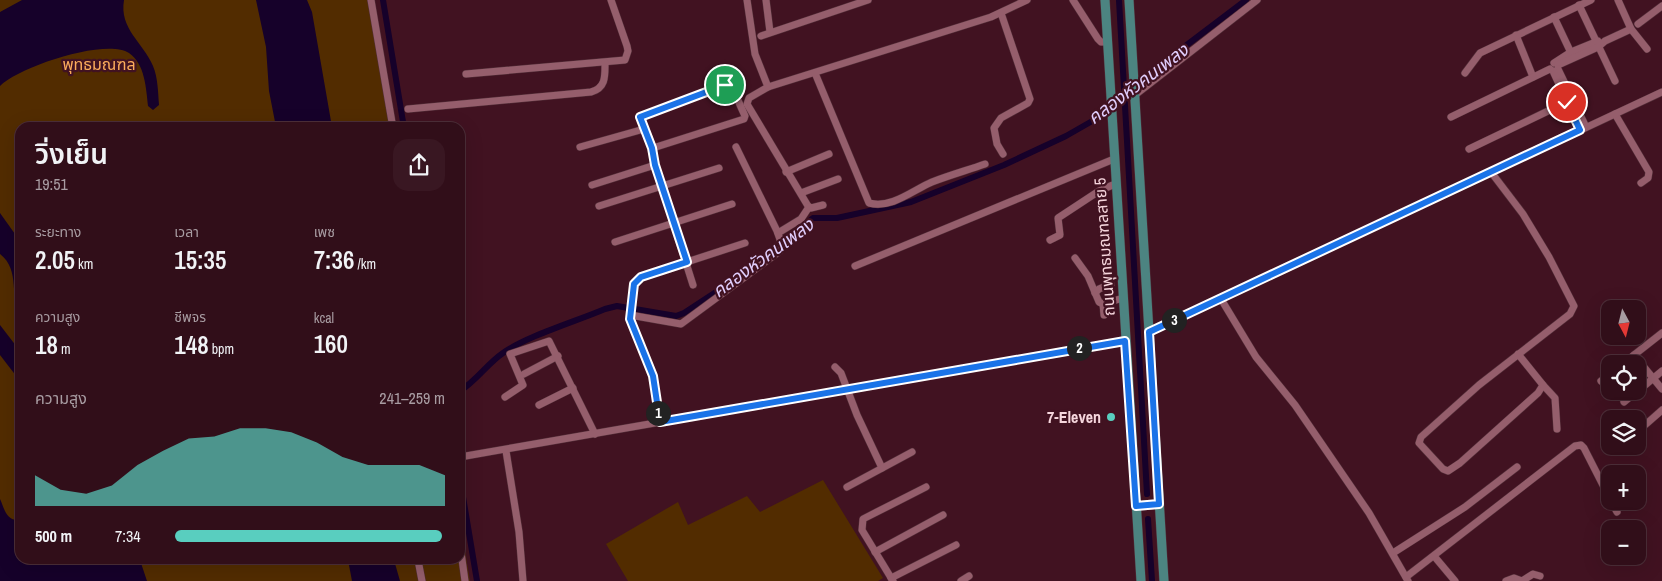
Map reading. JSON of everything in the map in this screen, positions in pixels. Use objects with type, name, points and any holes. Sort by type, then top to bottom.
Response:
[{"type":"main road","name":"ถนนพุทธมณฑลสาย 5","points":[[1105,0],[1106,42],[1141,581]]},
{"type":"main road","points":[[1129,0],[1164,581]]},
{"type":"main road","points":[[1136,506],[1159,504]]},
{"type":"street","points":[[372,0],[391,122]]},
{"type":"street","points":[[466,74],[625,60],[628,52],[611,0]]},
{"type":"street","points":[[747,0],[755,54],[768,87]]},
{"type":"street","points":[[766,0],[770,32]]},
{"type":"street","points":[[761,36],[854,2],[868,0]]},
{"type":"street","points":[[809,207],[786,172],[747,104],[749,98],[768,87],[1001,13],[1027,0]]},
{"type":"street","points":[[1073,0],[1098,39],[1101,42],[1106,42]]},
{"type":"street","points":[[1135,95],[1257,0]]},
{"type":"street","points":[[1465,73],[1475,57],[1516,35],[1590,0]]},
{"type":"street","points":[[1618,0],[1631,29],[1647,49]]},
{"type":"street","points":[[1579,5],[1615,81]]},
{"type":"street","points":[[1638,24],[1662,6]]},
{"type":"street","points":[[1001,13],[1030,99],[1028,103],[1001,118],[994,128],[997,144],[1003,154]]},
{"type":"street","points":[[1554,17],[1572,55]]},
{"type":"street","points":[[1451,117],[1555,67],[1572,55],[1631,29]]},
{"type":"street","points":[[1516,35],[1533,77]]},
{"type":"street","points":[[408,109],[591,92],[596,90],[605,81],[605,63]]},
{"type":"street","points":[[1555,67],[1583,129]]},
{"type":"street","points":[[815,72],[869,203],[876,204],[906,197],[933,182],[985,164]]},
{"type":"street","points":[[652,148],[742,120],[745,116],[732,87],[725,85],[640,117],[652,148],[655,165],[693,285]]},
{"type":"street","points":[[1149,332],[1662,92]]},
{"type":"street","points":[[1469,149],[1570,100]]},
{"type":"street","points":[[1615,114],[1649,172],[1648,178],[1641,183]]},
{"type":"street","points":[[580,147],[644,129]]},
{"type":"street","points":[[631,311],[681,324],[780,251],[782,245],[778,233],[736,147]]},
{"type":"street","points":[[786,172],[829,154]]},
{"type":"street","points":[[855,266],[1114,159]]},
{"type":"street","points":[[592,185],[655,165]]},
{"type":"street","points":[[599,206],[719,168]]},
{"type":"street","points":[[1491,172],[1523,214],[1549,257],[1574,306],[1570,314],[1479,385],[1421,437],[1419,443],[1443,469],[1452,470],[1544,386]]},
{"type":"street","points":[[800,193],[838,179]]},
{"type":"street","points":[[1050,240],[1060,235],[1058,218],[1099,191],[1115,184]]},
{"type":"street","points":[[615,242],[732,204]]},
{"type":"street","points":[[778,233],[801,219],[809,207],[823,205]]},
{"type":"street","points":[[660,422],[653,376],[632,325],[631,311],[636,280],[745,243]]},
{"type":"street","points":[[1075,258],[1088,276],[1095,293],[1103,304],[1104,316]]},
{"type":"street","points":[[1095,293],[1110,284]]},
{"type":"street","points":[[1103,304],[1123,298]]},
{"type":"street","points":[[1220,298],[1256,357],[1295,405],[1369,513],[1406,579],[1575,446],[1584,448],[1601,481]]},
{"type":"street","points":[[1634,355],[1662,333]]},
{"type":"street","points":[[505,397],[523,385],[510,354],[546,340],[551,343],[558,356],[596,434]]},
{"type":"street","points":[[465,456],[506,451],[660,422],[1125,341]]},
{"type":"street","points":[[1518,354],[1554,398],[1557,429]]},
{"type":"street","points":[[524,374],[558,356]]},
{"type":"street","points":[[835,367],[841,373],[846,389],[882,468]]},
{"type":"street","points":[[1646,370],[1662,389]]},
{"type":"street","points":[[1646,384],[1662,371]]},
{"type":"street","points":[[540,405],[573,388]]},
{"type":"street","points":[[1646,423],[1662,410]]},
{"type":"street","points":[[506,451],[519,532],[523,581]]},
{"type":"street","points":[[847,487],[912,452]]},
{"type":"street","points":[[1393,553],[1465,507],[1517,468]]},
{"type":"street","points":[[926,487],[863,519],[862,530],[892,579],[956,545]]},
{"type":"street","points":[[876,552],[943,515]]},
{"type":"street","points":[[1434,556],[1455,581]]},
{"type":"street","points":[[419,564],[422,581]]},
{"type":"street","points":[[463,564],[465,581]]},
{"type":"street","points":[[1506,581],[1514,578],[1522,581],[1532,574],[1540,576]]},
{"type":"street","points":[[961,581],[969,576]]},
{"type":"green space","name":"พุทธมณฑล","points":[[0,0],[373,0],[394,122],[15,122],[15,564],[465,564],[465,551],[470,581],[0,581]]},
{"type":"green space","points":[[823,480],[883,578],[878,581],[628,581],[606,544],[678,502],[688,525],[747,496],[760,512]]},
{"type":"shaded area","points":[[22,0],[124,0],[123,10],[128,27],[149,57],[155,71],[159,105],[153,110],[148,106],[142,70],[129,53],[117,49],[83,52],[43,63],[0,86],[0,12]]},
{"type":"shaded area","points":[[256,0],[307,0],[312,12],[331,122],[275,122],[269,91],[266,47]]},
{"type":"shaded area","points":[[0,213],[15,234],[15,302],[13,276],[6,261],[0,254]]},
{"type":"shaded area","points":[[0,325],[15,344],[15,374],[0,355]]},
{"type":"shaded area","points":[[0,499],[9,517],[15,520],[15,564],[141,564],[147,581],[0,581]]},
{"type":"shaded area","points":[[349,564],[395,564],[400,581],[352,581]]},
{"type":"waterway","points":[[383,0],[403,122]]},
{"type":"waterway","points":[[1119,0],[1147,494]]},
{"type":"waterway","name":"คลองหัวคนเพลง","points":[[762,261],[813,218],[837,218],[911,202],[1004,165],[1066,136],[1094,120],[1163,63],[1246,0]]},
{"type":"waterway","name":"คลองหัวคนเพลง","points":[[465,387],[503,353],[538,335],[617,306],[676,316],[684,313],[745,273]]},
{"type":"waterway","points":[[465,509],[477,581]]},
{"type":"waterway","points":[[1148,519],[1152,581]]},
{"type":"place","name":"7-Eleven","points":[[1111,417]]},
{"type":"route","points":[[725,85],[640,117],[652,148],[655,165],[687,262],[641,277],[634,284],[630,319],[653,376],[660,422],[1125,341],[1136,506],[1159,504],[1149,332],[1580,130],[1567,102]]}]
